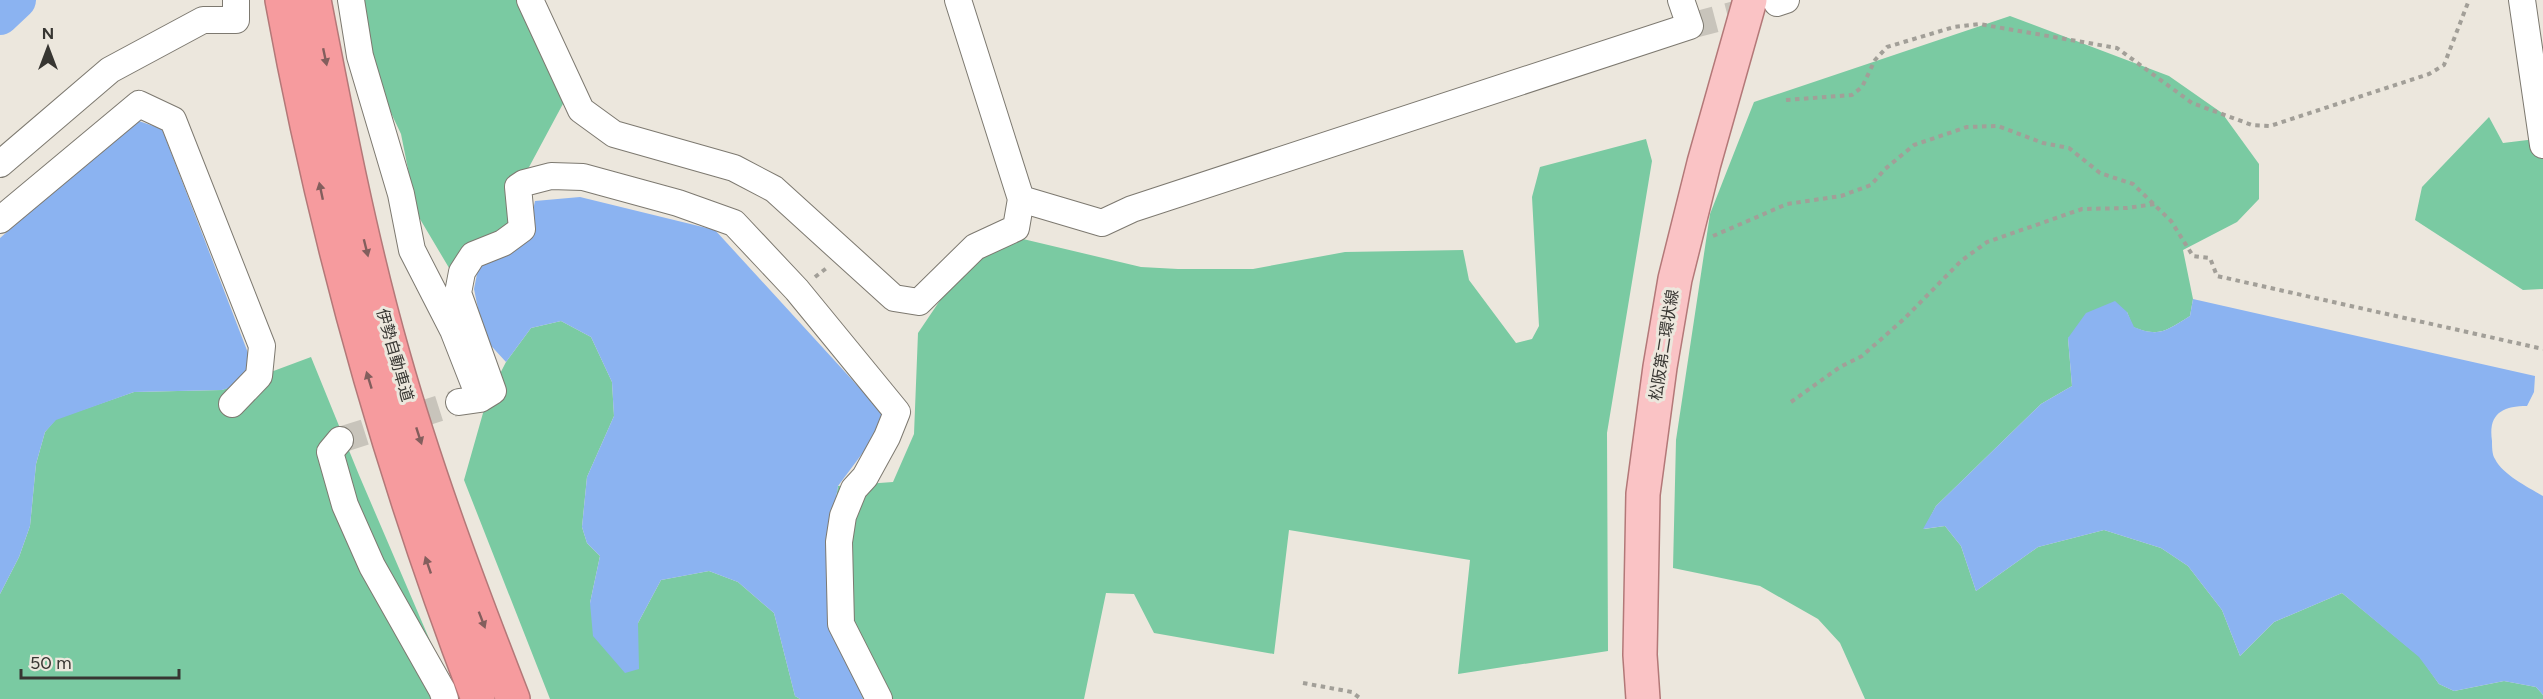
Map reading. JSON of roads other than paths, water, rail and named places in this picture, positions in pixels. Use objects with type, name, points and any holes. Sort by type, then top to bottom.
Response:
[{"type":"highway","name":"伊勢自動車道","points":[[282,0],[326,215],[364,362],[408,508],[478,699]]},
{"type":"highway","name":"伊勢自動車道","points":[[314,0],[356,207],[393,355],[439,499],[513,699]]},
{"type":"main road","name":"松阪第二環状線","points":[[1643,699],[1640,655],[1643,494],[1660,367],[1677,267],[1704,163],[1771,1]]},
{"type":"street","points":[[0,164],[110,70],[203,20],[236,20],[236,0]]},
{"type":"street","points":[[351,0],[360,56],[401,194],[412,250],[453,330],[470,400],[493,391],[458,293],[462,272],[473,255],[503,243],[522,229],[518,187],[524,183],[551,176],[583,177],[678,203],[734,224],[797,290],[897,412],[865,477],[854,489],[843,516],[839,542],[841,624],[879,699]]},
{"type":"street","points":[[530,0],[580,110],[614,134],[734,168],[774,189],[894,298],[919,302],[975,248],[1016,228],[1021,199],[958,0]]},
{"type":"street","points":[[1021,199],[1102,224],[1132,209],[1690,26],[1682,0]]},
{"type":"street","points":[[2522,0],[2543,145]]},
{"type":"street","points":[[0,220],[139,104],[173,120],[262,346],[259,376],[232,404]]},
{"type":"street","points":[[340,440],[330,452],[345,505],[372,566],[445,699]]},
{"type":"water","points":[[136,120],[162,129],[258,379],[222,390],[134,392],[56,420],[45,432],[36,464],[30,526],[19,557],[0,594],[0,238]]},
{"type":"water","points":[[580,197],[715,230],[888,419],[838,486],[832,522],[843,647],[863,699],[800,699],[795,696],[774,613],[738,582],[709,571],[661,580],[638,623],[639,669],[625,673],[593,636],[590,603],[600,556],[587,543],[582,527],[587,477],[614,416],[612,382],[591,337],[561,321],[531,328],[506,362],[484,338],[474,289],[478,269],[500,245],[529,229],[535,201]]},
{"type":"water","points":[[2193,299],[2535,376],[2534,392],[2527,406],[2510,408],[2499,413],[2492,424],[2491,432],[2493,453],[2499,465],[2516,480],[2543,496],[2543,695],[2536,687],[2504,681],[2454,691],[2439,684],[2419,657],[2342,593],[2274,622],[2240,656],[2222,610],[2188,566],[2161,548],[2104,530],[2038,547],[1976,591],[1961,546],[1945,526],[1923,529],[1936,506],[2041,404],[2072,386],[2068,338],[2086,313],[2115,301],[2127,312],[2134,327],[2157,332],[2169,329],[2190,316]]},
{"type":"waterway","points":[[0,16],[17,0]]},
{"type":"tunnel","points":[[1690,26],[1762,7]]},
{"type":"tunnel","points":[[340,440],[459,402]]}]
